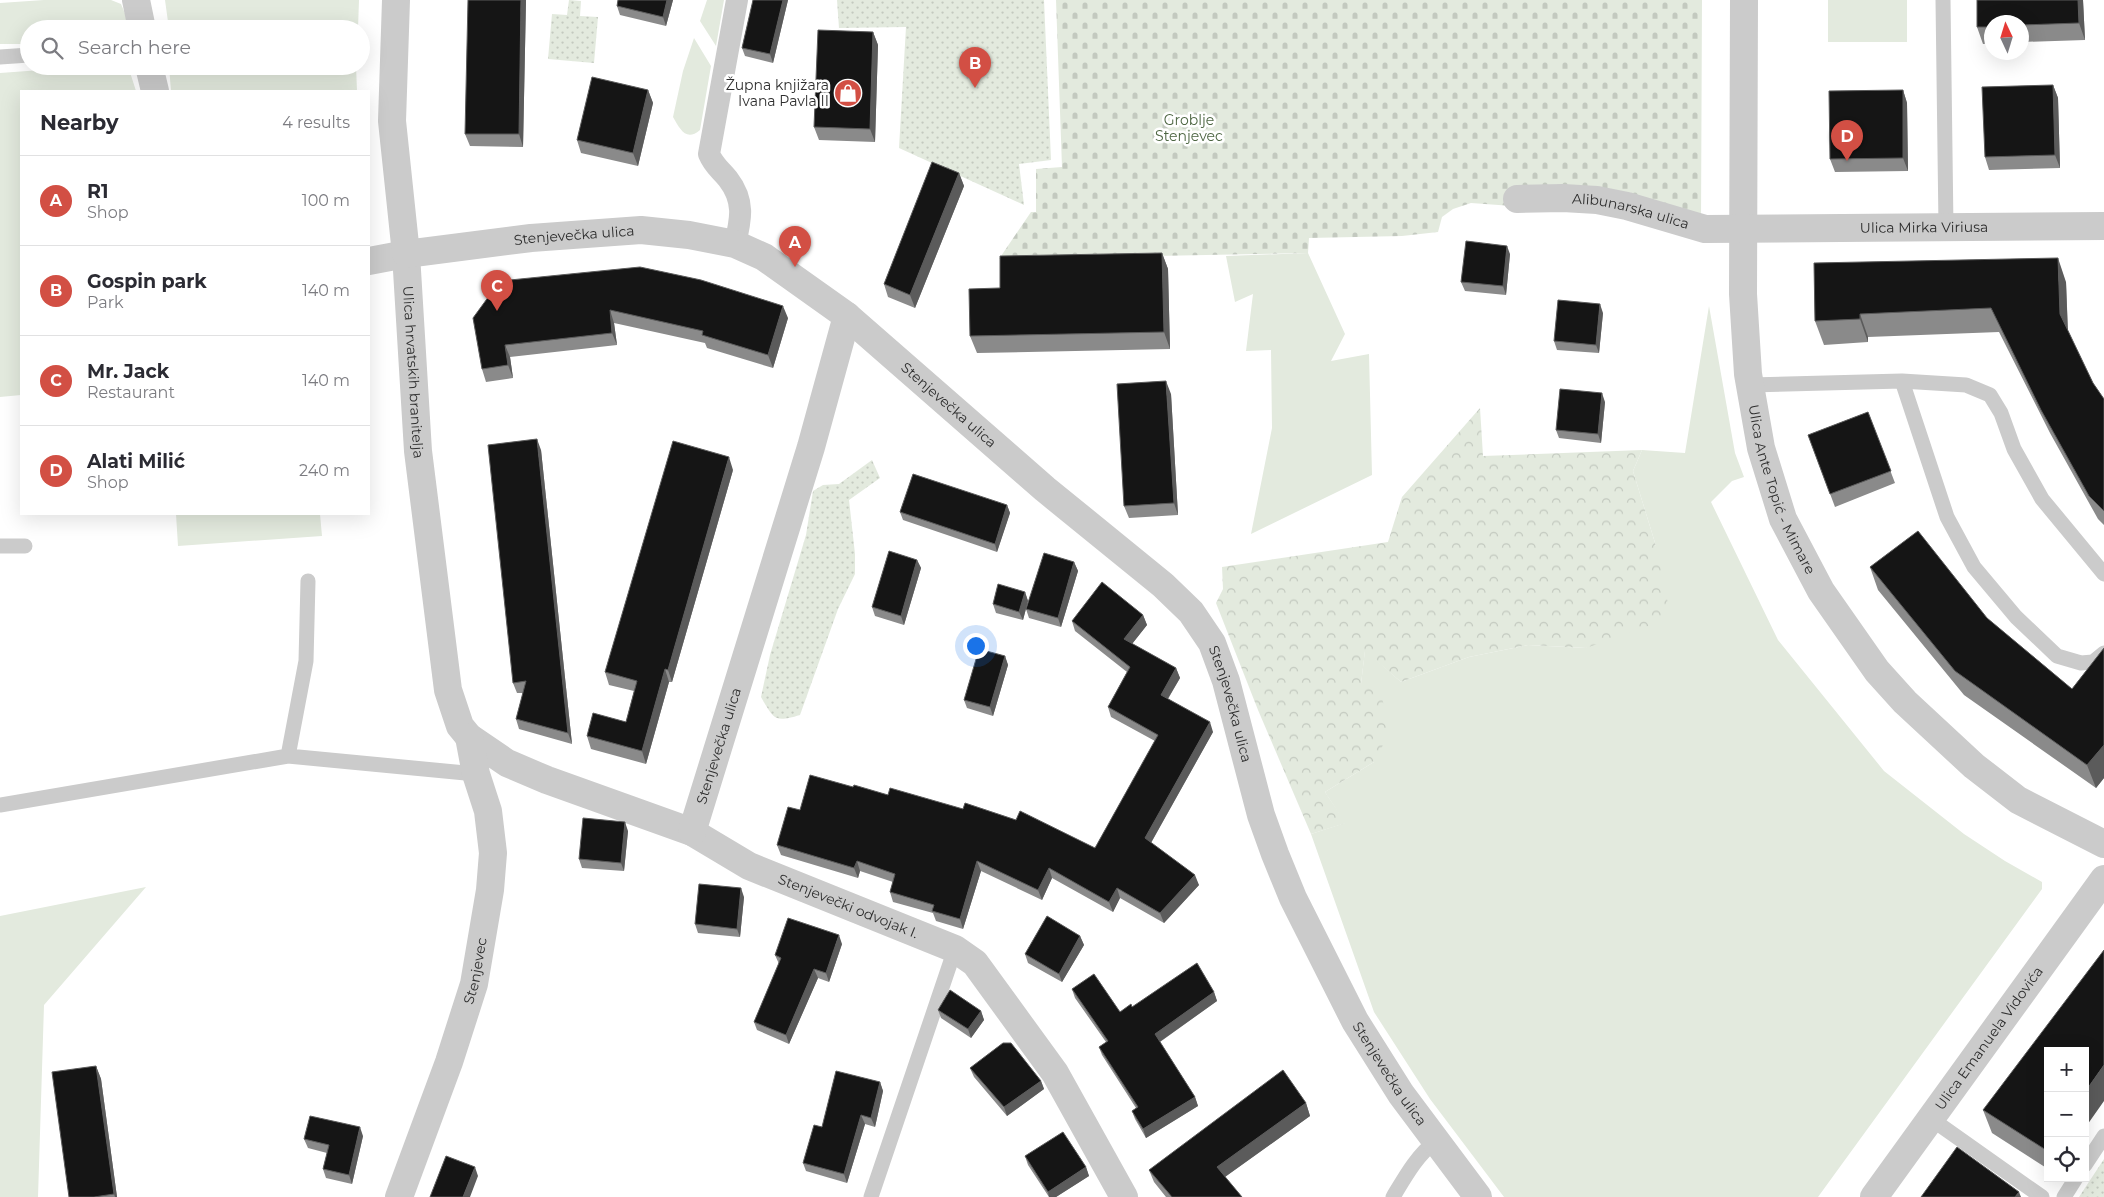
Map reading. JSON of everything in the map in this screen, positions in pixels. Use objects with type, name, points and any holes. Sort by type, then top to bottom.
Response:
[{"type":"street","points":[[136,0],[140,20]]},
{"type":"street","name":"Ulica hrvatskih branitelja","points":[[396,0],[392,120],[406,254],[418,451],[448,690],[460,726],[469,738]]},
{"type":"street","points":[[735,244],[741,218],[739,199],[727,178],[715,167],[709,154],[737,0]]},
{"type":"street","name":"Ulica Ante Topić - Mimare","points":[[1744,0],[1743,294],[1750,385],[1761,448],[1783,519],[1821,591],[1877,671],[1905,702],[1942,738],[2018,800],[2104,844]]},
{"type":"street","points":[[151,75],[155,90]]},
{"type":"street","name":"Alibunarska ulica","points":[[1517,199],[1563,198],[1597,200],[1627,206],[1705,229],[1743,228]]},
{"type":"street","name":"Ulica Mirka Viriusa","points":[[1743,228],[2104,226]]},
{"type":"street","name":"Stenjevečka ulica","points":[[370,261],[406,254],[532,238],[641,230],[689,235],[735,244],[764,257],[847,316],[1046,489],[1163,584],[1190,612],[1212,643],[1226,681],[1261,815],[1293,898],[1355,1021],[1401,1094],[1478,1197]]},
{"type":"street","name":"Stenjevečka ulica","points":[[692,832],[811,447],[847,316]]},
{"type":"street","name":"Stenjevec","points":[[400,1197],[449,1062],[474,984],[490,890],[493,853],[488,812],[476,774],[469,738]]},
{"type":"street","name":"Stenjevečki odvojak I.","points":[[469,738],[507,763],[539,777],[692,832],[749,866],[955,949],[975,963],[1055,1073],[1124,1197]]},
{"type":"street","name":"Ulica Emanuela Vidovića","points":[[1874,1197],[2104,880]]},
{"type":"lane","points":[[1943,0],[1946,227]]},
{"type":"lane","points":[[0,57],[20,56]]},
{"type":"lane","points":[[1750,385],[1902,381],[1966,384],[1990,395],[2001,413],[2014,449],[2042,498],[2104,574]]},
{"type":"lane","points":[[1902,381],[1947,517],[1974,567],[2016,617],[2057,656],[2081,663],[2093,662],[2104,652]]},
{"type":"lane","points":[[0,546],[24,546]]},
{"type":"lane","points":[[288,756],[306,661],[308,581]]},
{"type":"lane","points":[[0,804],[288,756],[476,774]]},
{"type":"lane","points":[[871,1197],[955,949]]},
{"type":"lane","points":[[1930,1118],[2042,1197]]},
{"type":"lane","points":[[2089,1159],[2104,1136]]},
{"type":"lane","points":[[1393,1197],[1411,1167],[1426,1148],[1436,1141]]},
{"type":"lane","points":[[2064,1197],[2073,1182]]},
{"type":"green space","points":[[44,0],[111,0],[121,4],[126,20],[20,20],[20,44],[0,44],[0,3]]},
{"type":"green space","points":[[165,0],[359,0],[358,20],[168,20]]},
{"type":"green space","points":[[569,0],[581,1],[580,16],[598,17],[594,63],[548,59],[552,14],[567,15]]},
{"type":"green space","points":[[707,0],[724,0],[716,46],[700,21]]},
{"type":"green space","points":[[837,0],[1044,0],[1051,160],[1019,164],[1024,205],[899,148],[906,27],[839,28]]},
{"type":"green space","name":"Groblje Stenjevec","points":[[1056,0],[1702,0],[1701,220],[1471,203],[1453,209],[1442,217],[1438,232],[1402,236],[1309,238],[1308,253],[999,259],[1031,212],[1036,212],[1036,169],[1062,167]]},
{"type":"green space","points":[[1828,0],[1907,0],[1907,42],[1828,42]]},
{"type":"green space","points":[[694,38],[711,66],[700,130],[691,135],[684,132],[678,126],[673,117],[683,71]]},
{"type":"green space","points":[[20,72],[20,75],[131,75],[136,90],[20,90],[20,395],[0,397],[0,73]]},
{"type":"green space","points":[[170,75],[356,75],[357,90],[171,90]]},
{"type":"green space","points":[[1308,253],[1345,334],[1331,361],[1369,354],[1372,475],[1251,534],[1272,428],[1271,350],[1246,351],[1253,294],[1235,302],[1226,256]]},
{"type":"green space","points":[[1709,306],[1735,453],[1744,477],[1732,481],[1711,502],[1778,640],[1884,771],[1964,834],[2005,861],[2042,882],[2042,889],[1818,1197],[1504,1197],[1430,1099],[1374,1012],[1311,834],[1345,823],[1325,792],[1374,762],[1361,684],[1365,650],[1401,682],[1469,657],[1528,645],[1586,648],[1656,546],[1633,471],[1642,450],[1685,453]]},
{"type":"green space","points":[[1480,408],[1483,456],[1642,450],[1633,471],[1656,546],[1671,618],[1586,648],[1528,645],[1469,657],[1401,682],[1365,651],[1361,684],[1381,695],[1391,730],[1374,762],[1325,792],[1346,823],[1311,834],[1258,710],[1216,603],[1223,589],[1222,567],[1388,542],[1402,497]]},
{"type":"green space","points":[[872,460],[880,478],[849,500],[855,554],[855,574],[838,609],[800,715],[780,719],[772,714],[761,697],[770,655],[806,535],[813,491],[823,485],[839,484]]},
{"type":"green space","points":[[176,515],[320,515],[322,536],[178,546]]},
{"type":"green space","points":[[146,887],[44,1005],[38,1197],[0,1197],[0,916]]},
{"type":"green space","points":[[2104,1159],[2104,1197],[2079,1197]]},
{"type":"building","points":[[468,0],[521,0],[519,134],[465,134]]},
{"type":"building","points":[[618,0],[667,0],[663,17],[617,6]]},
{"type":"building","points":[[753,0],[783,0],[770,54],[742,48]]},
{"type":"building","points":[[1977,0],[2078,0],[2079,23],[2029,25],[2029,15],[1984,15],[1984,27],[1977,27]]},
{"type":"building","name":"Župna knjižara Ivana Pavla II","points":[[818,30],[873,32],[870,129],[814,127]]},
{"type":"building","points":[[592,77],[648,90],[633,153],[577,140]]},
{"type":"building","points":[[2053,85],[2055,155],[1985,157],[1982,87]]},
{"type":"building","points":[[1903,90],[1903,158],[1830,159],[1829,91]]},
{"type":"building","points":[[932,162],[959,173],[910,295],[884,284]]},
{"type":"building","points":[[1466,241],[1507,246],[1503,286],[1461,282]]},
{"type":"building","points":[[1162,253],[1164,332],[970,336],[969,289],[1000,288],[1000,256]]},
{"type":"building","points":[[2058,258],[2060,314],[2093,383],[2104,399],[2104,511],[2089,496],[2041,410],[1991,308],[1860,314],[1860,319],[1815,321],[1814,263]]},
{"type":"building","points":[[640,267],[701,280],[783,306],[768,355],[702,335],[703,331],[610,310],[612,333],[505,345],[508,365],[482,369],[473,318],[500,281]]},
{"type":"building","points":[[1558,300],[1600,304],[1596,345],[1554,341]]},
{"type":"building","points":[[1166,381],[1174,503],[1124,506],[1117,384]]},
{"type":"building","points":[[1560,389],[1602,393],[1598,434],[1556,430]]},
{"type":"building","points":[[1868,412],[1891,471],[1830,494],[1808,435]]},
{"type":"building","points":[[537,439],[568,733],[516,719],[526,681],[513,683],[488,445]]},
{"type":"building","points":[[673,441],[729,457],[668,670],[665,669],[642,751],[587,736],[593,713],[626,722],[637,681],[605,672]]},
{"type":"building","points":[[913,474],[1007,505],[995,544],[900,512]]},
{"type":"building","points":[[1918,531],[1987,618],[2072,689],[2104,648],[2104,745],[2087,765],[1955,671],[1870,567]]},
{"type":"building","points":[[889,551],[917,560],[901,616],[872,607]]},
{"type":"building","points":[[1044,553],[1074,562],[1058,618],[1026,609]]},
{"type":"building","points":[[1102,582],[1143,615],[1124,639],[1176,668],[1161,695],[1210,722],[1145,838],[1195,875],[1160,913],[1117,888],[1109,902],[1049,868],[1038,890],[977,861],[960,919],[932,911],[934,905],[890,892],[895,874],[857,861],[854,868],[777,845],[788,807],[800,810],[810,775],[888,795],[890,788],[963,809],[965,803],[1016,820],[1020,811],[1095,848],[1158,735],[1108,707],[1130,667],[1072,621]]},
{"type":"building","points":[[998,584],[1025,592],[1019,612],[993,604]]},
{"type":"building","points":[[979,649],[1005,656],[990,707],[964,700]]},
{"type":"building","points":[[583,818],[625,822],[621,863],[579,859]]},
{"type":"building","points":[[699,884],[741,888],[737,929],[695,924]]},
{"type":"building","points":[[1047,916],[1080,936],[1059,974],[1025,954]]},
{"type":"building","points":[[788,918],[839,935],[826,973],[814,969],[786,1035],[754,1022],[781,958],[775,955]]},
{"type":"building","points":[[2104,950],[2104,1065],[2089,1086],[2089,1047],[2044,1047],[2044,1149],[1983,1110]]},
{"type":"building","points":[[1197,963],[1214,992],[1155,1034],[1195,1097],[1143,1129],[1132,1111],[1138,1107],[1099,1047],[1108,1041],[1072,989],[1094,974],[1120,1012],[1131,1004],[1132,1007]]},
{"type":"building","points":[[950,990],[981,1011],[968,1029],[938,1010]]},
{"type":"building","points":[[1003,1043],[1011,1043],[1041,1081],[1004,1107],[970,1068]]},
{"type":"building","points":[[96,1066],[114,1194],[94,1197],[69,1197],[52,1072]]},
{"type":"building","points":[[1283,1070],[1306,1103],[1217,1167],[1242,1197],[1172,1197],[1149,1170]]},
{"type":"building","points":[[836,1071],[880,1082],[871,1118],[861,1115],[844,1174],[803,1163],[814,1125],[822,1127]]},
{"type":"building","points":[[310,1116],[360,1127],[349,1175],[323,1169],[329,1145],[304,1139]]},
{"type":"building","points":[[1063,1132],[1086,1167],[1048,1192],[1025,1156]]},
{"type":"building","points":[[1957,1147],[2019,1192],[2015,1197],[1921,1197]]},
{"type":"building","points":[[446,1156],[475,1167],[463,1197],[430,1197]]},
{"type":"place","name":"Gospin park","points":[[975,88]]},
{"type":"place","name":"Župna knjižara Ivana Pavla II","points":[[848,93]]},
{"type":"place","name":"Alati Milić","points":[[1847,161]]},
{"type":"place","name":"R1","points":[[795,267]]},
{"type":"place","name":"Mr. Jack","points":[[497,311]]}]
